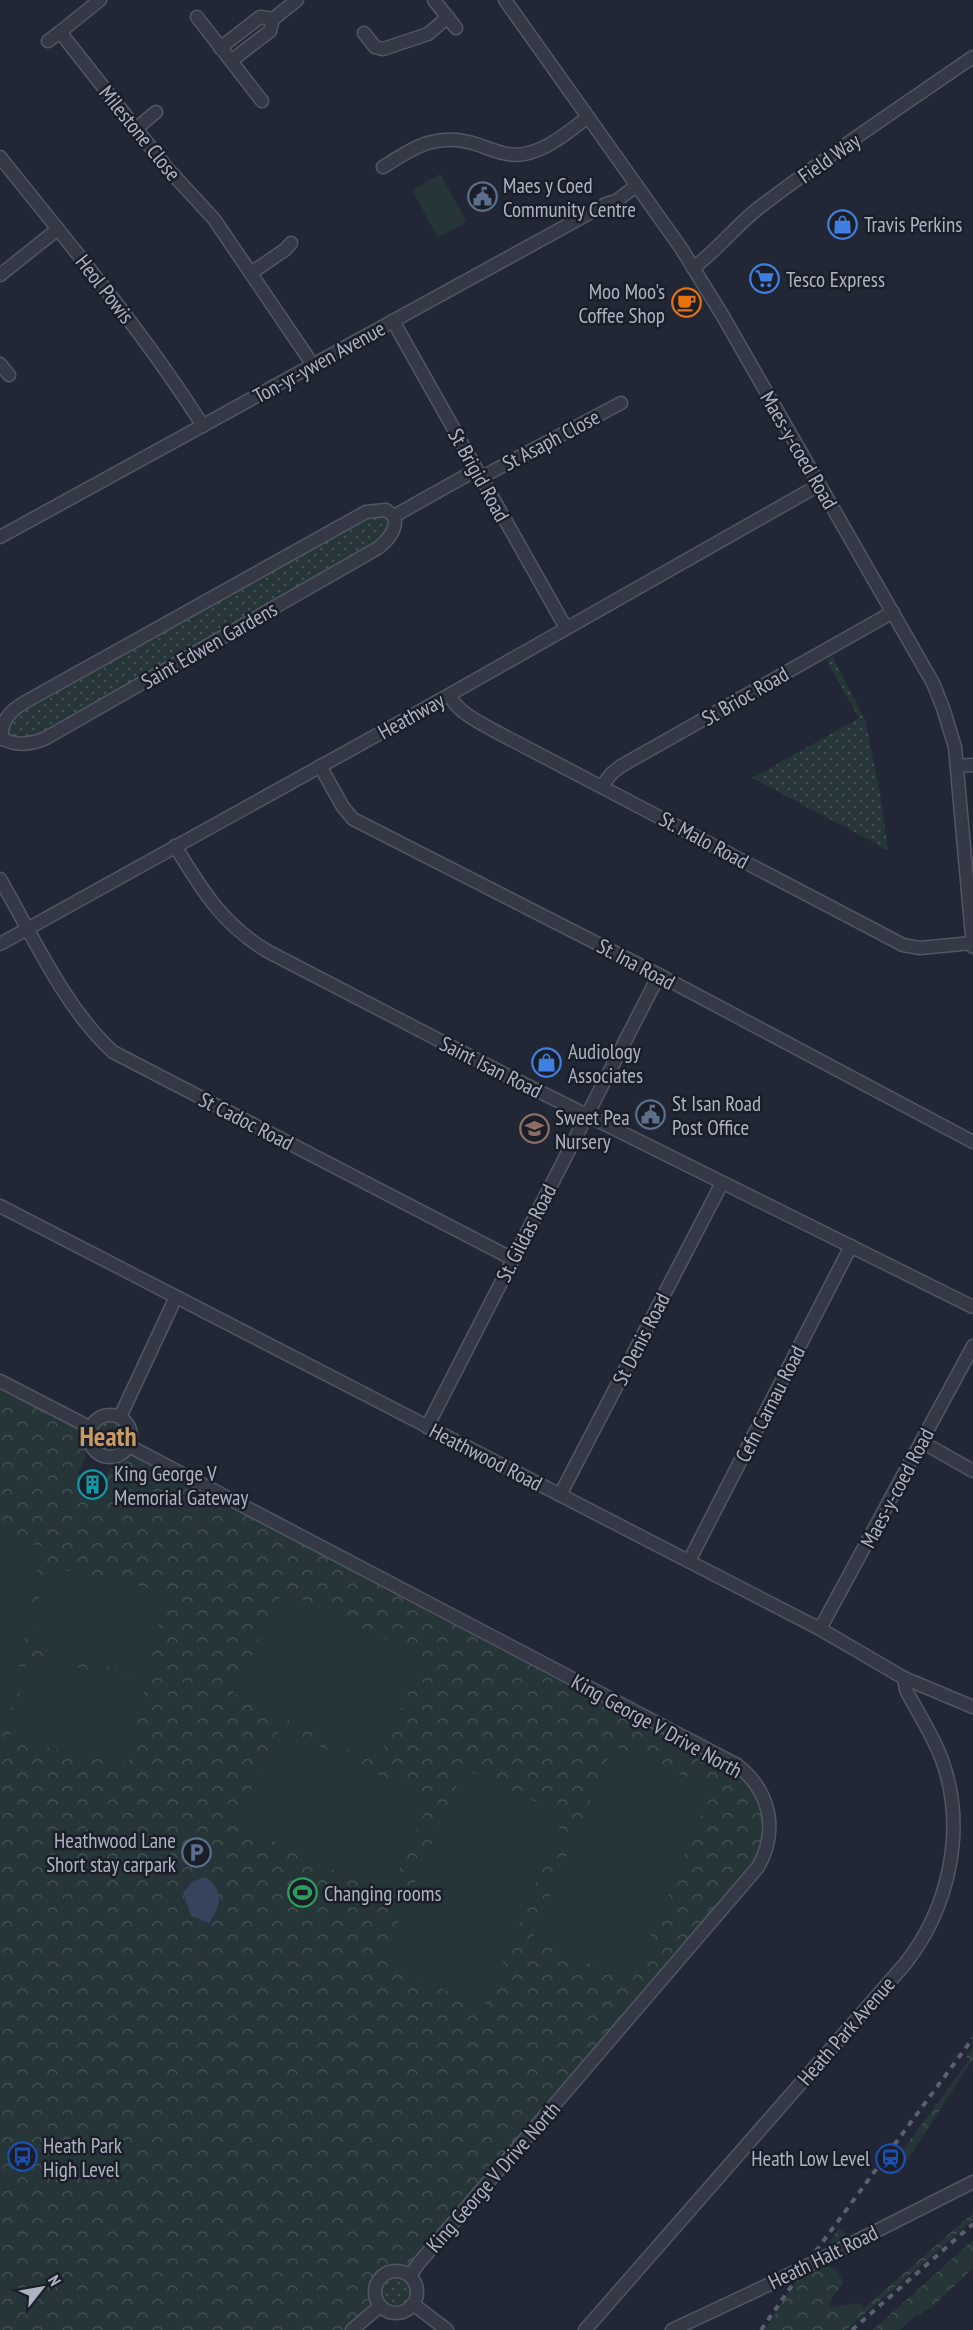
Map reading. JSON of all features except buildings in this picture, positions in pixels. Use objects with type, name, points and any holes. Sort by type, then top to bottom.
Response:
[{"type":"street","points":[[48,41],[100,0]]},
{"type":"street","points":[[231,61],[270,31],[273,19],[297,0]]},
{"type":"street","points":[[434,0],[456,28]]},
{"type":"street","name":"Maes-y-coed Road","points":[[505,0],[693,268],[893,612],[940,699],[953,738],[957,766],[973,945]]},
{"type":"street","points":[[197,16],[262,101]]},
{"type":"street","points":[[220,48],[260,17],[273,19]]},
{"type":"street","points":[[364,33],[375,47],[382,49],[428,34],[448,17]]},
{"type":"street","name":"Milestone Close","points":[[60,32],[167,168],[214,219],[313,365]]},
{"type":"street","name":"Field Way","points":[[693,268],[717,250],[740,223],[773,197],[973,57]]},
{"type":"street","points":[[137,128],[156,112]]},
{"type":"street","points":[[383,167],[412,148],[442,140],[463,141],[510,155],[533,152],[549,145],[588,117]]},
{"type":"street","name":"Heol Powis","points":[[0,157],[153,352],[203,426]]},
{"type":"street","name":"Ton-yr-ywen Avenue","points":[[0,537],[606,204],[616,201],[636,186]]},
{"type":"street","points":[[0,275],[58,229]]},
{"type":"street","points":[[251,273],[291,243]]},
{"type":"street","name":"St Brigid Road","points":[[393,321],[566,628]]},
{"type":"street","points":[[0,364],[9,375]]},
{"type":"street","name":"St Asaph Close","points":[[478,474],[621,403]]},
{"type":"street","points":[[394,516],[478,474]]},
{"type":"street","name":"Heathway","points":[[0,944],[449,695],[819,485]]},
{"type":"street","name":"Saint Edwen Gardens","points":[[386,510],[394,516],[396,520],[394,528],[378,548],[56,732],[37,742],[16,744],[1,739],[4,722],[17,707],[27,701],[366,512],[386,510]]},
{"type":"street","name":"St Brioc Road","points":[[602,786],[606,778],[621,766],[893,612]]},
{"type":"street","name":"St. Malo Road","points":[[449,695],[453,704],[493,730],[903,945],[920,948],[973,945]]},
{"type":"street","points":[[957,766],[973,765]]},
{"type":"street","name":"St. Ina Road","points":[[320,766],[343,807],[353,819],[658,975],[973,1142]]},
{"type":"street","name":"Saint Isan Road","points":[[175,846],[210,901],[250,941],[587,1115],[973,1307]]},
{"type":"street","name":"St Cadoc Road","points":[[0,879],[80,1016],[113,1052],[513,1259]]},
{"type":"street","name":"St. Gildas Road","points":[[427,1426],[658,975]]},
{"type":"street","name":"St Denis Road","points":[[560,1495],[722,1183]]},
{"type":"street","name":"Heathwood Road","points":[[0,1206],[820,1629],[904,1678],[973,1707]]},
{"type":"street","name":"Cefn Carnau Road","points":[[689,1561],[851,1246]]},
{"type":"street","points":[[120,1417],[176,1297]]},
{"type":"street","name":"Maes-y-coed Road","points":[[820,1629],[973,1346]]},
{"type":"street","points":[[0,1381],[91,1428]]},
{"type":"street","points":[[107,1415],[120,1417],[129,1426],[131,1432],[129,1446],[120,1455],[114,1457],[102,1455],[91,1446],[89,1439],[91,1428],[101,1417],[107,1415]]},
{"type":"street","points":[[922,1442],[973,1471]]},
{"type":"street","name":"King George V Drive North","points":[[129,1446],[737,1765],[755,1783],[768,1809],[770,1838],[758,1867],[418,2264],[410,2277]]},
{"type":"street","name":"Heath Park Avenue","points":[[585,2330],[905,1964],[919,1946],[933,1920],[942,1897],[949,1868],[952,1803],[942,1761],[906,1690],[904,1678]]},
{"type":"street","name":"Heath Halt Road","points":[[679,2328],[973,2182]]},
{"type":"street","points":[[396,2271],[410,2277],[416,2286],[417,2293],[413,2304],[408,2309],[395,2313],[380,2306],[375,2291],[379,2279],[396,2271]]},
{"type":"street","points":[[413,2304],[447,2330]]},
{"type":"street","points":[[352,2330],[380,2306]]},
{"type":"green space","points":[[440,174],[467,222],[438,238],[412,190]]},
{"type":"green space","points":[[385,515],[391,523],[381,541],[38,737],[13,738],[8,734],[7,728],[13,716],[364,517]]},
{"type":"green space","points":[[832,656],[865,719],[880,793],[888,850],[752,778],[859,718],[826,660]]},
{"type":"green space","points":[[0,1385],[84,1430],[86,1447],[84,1455],[86,1456],[78,1474],[84,1477],[81,1482],[93,1488],[95,1484],[101,1487],[110,1469],[118,1467],[120,1461],[135,1454],[733,1767],[746,1777],[766,1817],[759,1860],[411,2266],[394,2265],[393,2269],[384,2273],[379,2271],[375,2275],[372,2284],[371,2306],[347,2330],[0,2330]]},
{"type":"green space","points":[[110,1420],[122,1424],[126,1436],[122,1448],[110,1452],[98,1448],[94,1436],[98,1424]]},
{"type":"green space","points":[[0,1538],[42,1546],[8,1726],[0,1724]]},
{"type":"green space","points":[[46,1566],[166,1592],[148,1675],[28,1649]]},
{"type":"green space","points":[[283,1591],[424,1657],[377,1763],[233,1693]]},
{"type":"green space","points":[[27,1657],[146,1682],[128,1764],[10,1740]]},
{"type":"green space","points":[[281,1727],[430,1800],[387,1897],[236,1822]]},
{"type":"green space","points":[[613,1746],[713,1788],[632,1981],[532,1939]]},
{"type":"green space","points":[[464,1769],[565,1815],[483,2009],[382,1959]]},
{"type":"green space","points":[[973,2047],[973,2059],[899,2173],[895,2169],[900,2163],[896,2159],[969,2060],[966,2057]]},
{"type":"green space","points":[[973,2213],[973,2220],[846,2330],[765,2330],[796,2282],[813,2269],[831,2267],[840,2276],[843,2284],[832,2297],[829,2307],[859,2303],[864,2308]]},
{"type":"green space","points":[[839,2228],[850,2236],[827,2246]]},
{"type":"green space","points":[[973,2240],[973,2268],[931,2308],[915,2316],[900,2330],[873,2330]]},
{"type":"green space","points":[[396,2275],[408,2280],[413,2292],[408,2304],[396,2309],[384,2304],[379,2292],[384,2280]]},
{"type":"water","points":[[206,1877],[216,1889],[219,1899],[209,1923],[191,1916],[183,1893],[193,1881]]},
{"type":"railway","points":[[761,2330],[816,2251],[973,2038]]},
{"type":"railway","points":[[852,2330],[973,2224]]},
{"type":"place","name":"Maes y Coed Community Centre","points":[[482,197]]},
{"type":"place","name":"Travis Perkins","points":[[843,224]]},
{"type":"place","name":"Tesco Express","points":[[765,279]]},
{"type":"place","name":"Moo Moo's Coffee Shop","points":[[686,303]]},
{"type":"place","name":"Audiology Associates","points":[[547,1063]]},
{"type":"place","name":"St Isan Road Post Office","points":[[651,1115]]},
{"type":"place","name":"Sweet Pea Nursery","points":[[534,1129]]},
{"type":"place","name":"King George V Memorial Gateway","points":[[93,1485]]},
{"type":"place","name":"Heathwood Lane Short stay carpark","points":[[197,1852]]},
{"type":"place","name":"Changing rooms","points":[[303,1893]]},
{"type":"place","name":"Heath Park High Level","points":[[22,2157]]},
{"type":"place","name":"Heath Low Level","points":[[891,2158]]},
{"type":"district","name":"Heath","points":[[108,1436]]}]
